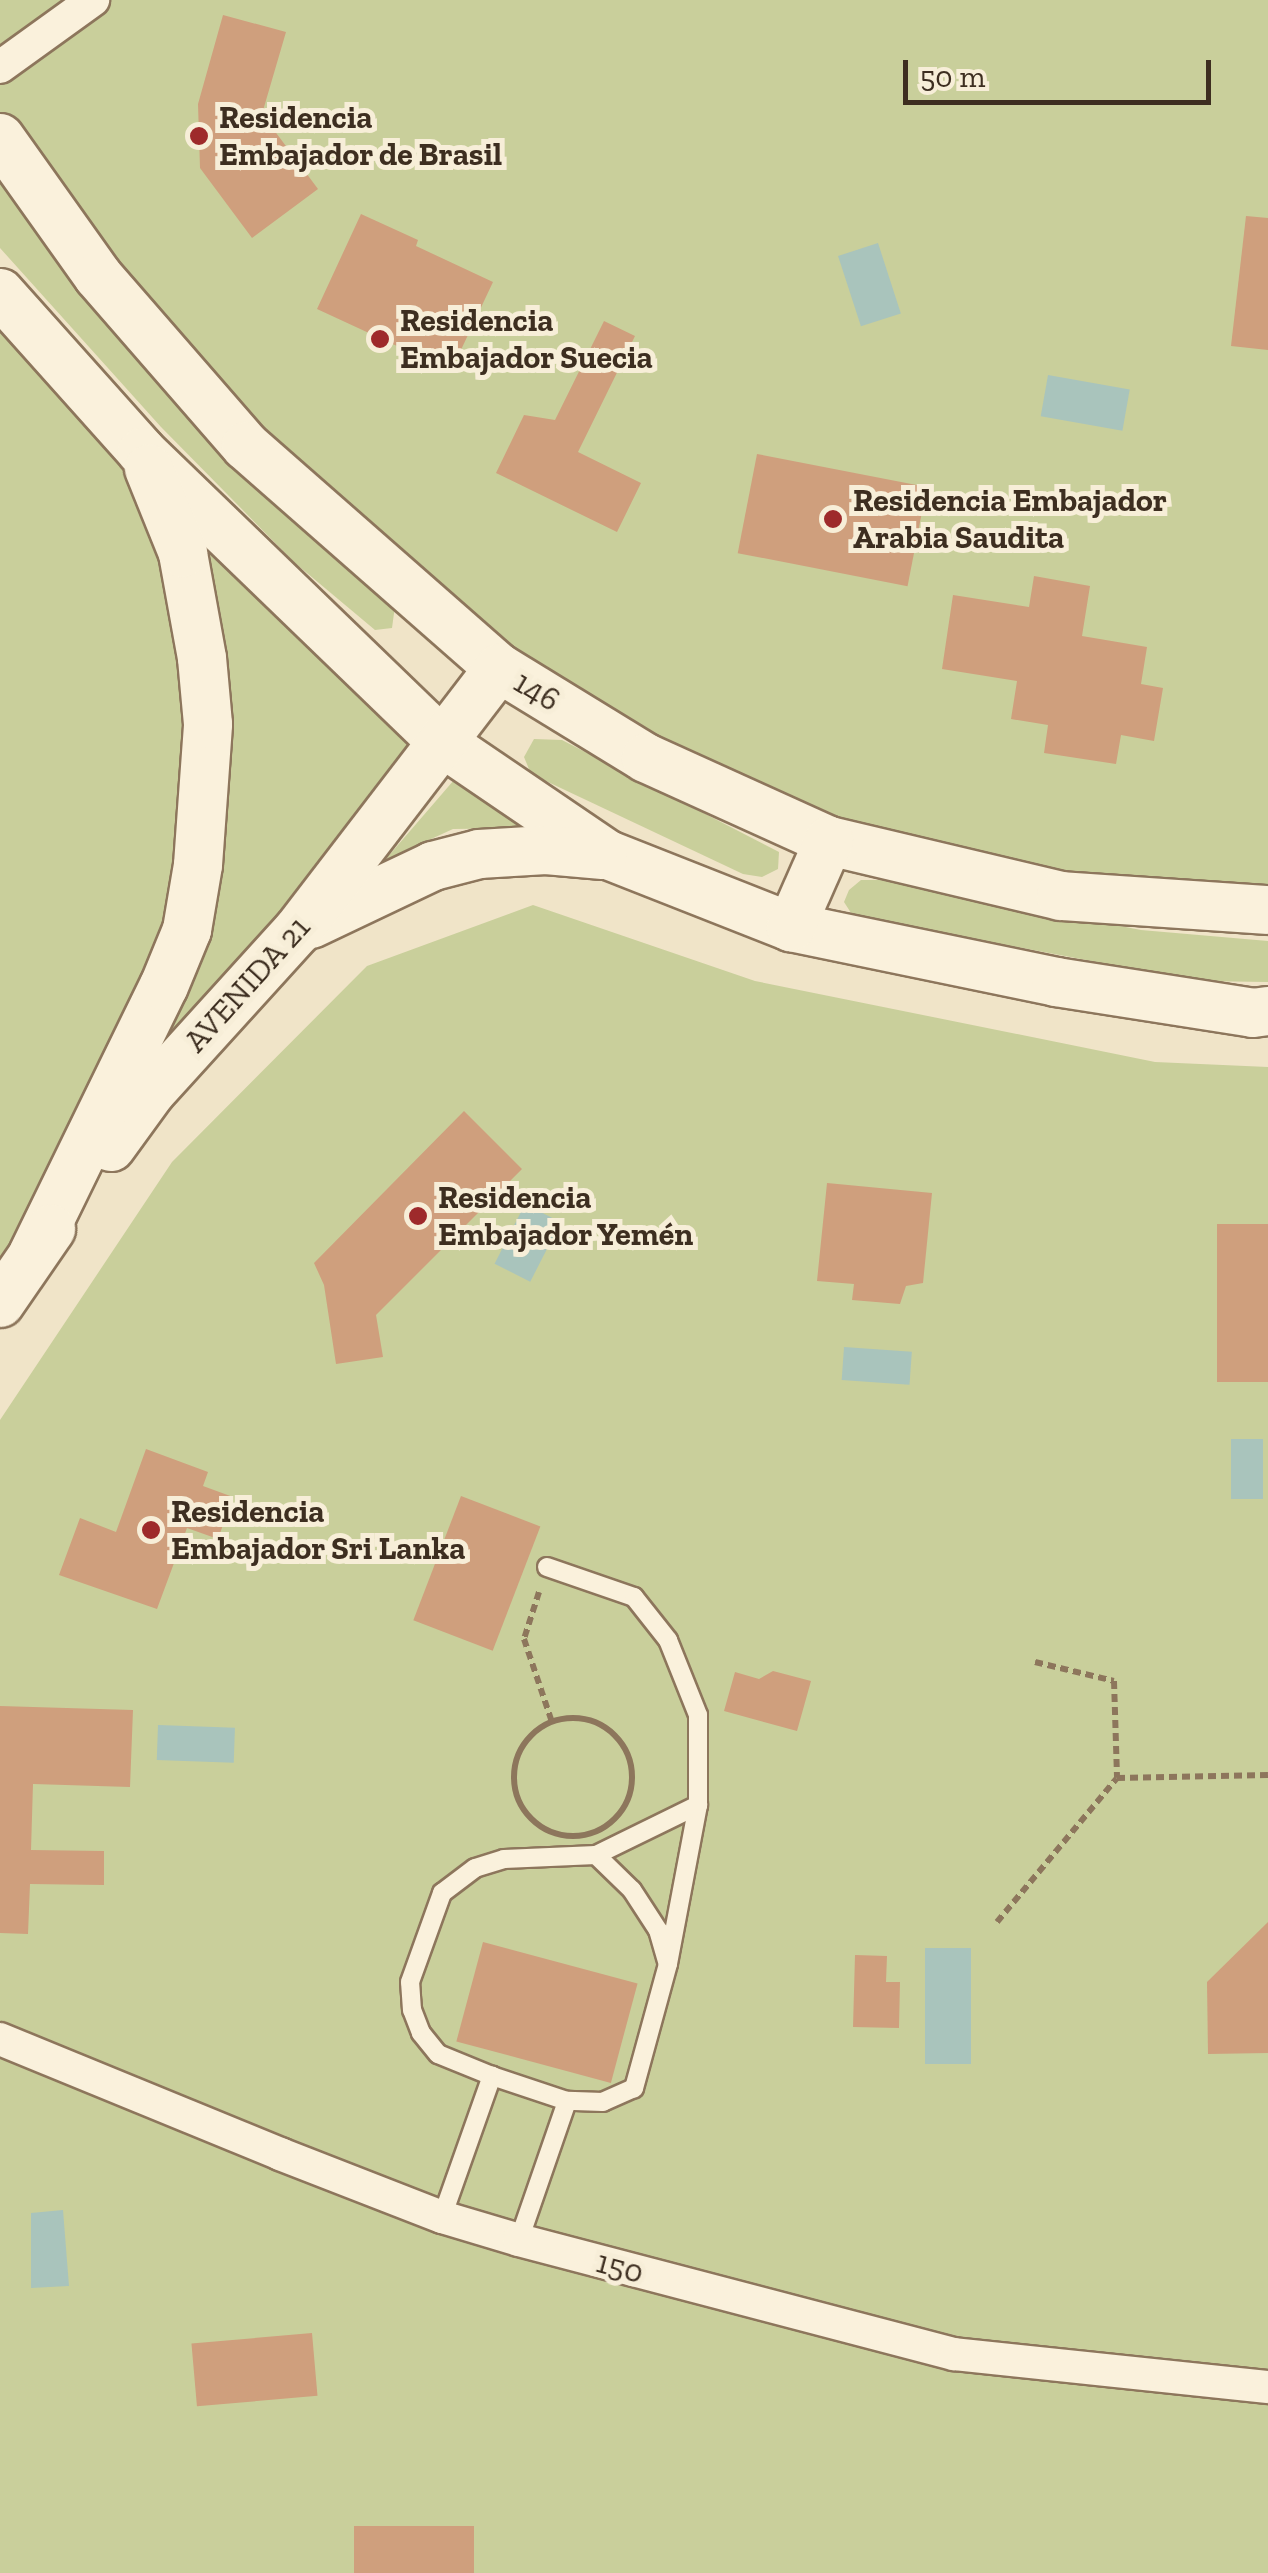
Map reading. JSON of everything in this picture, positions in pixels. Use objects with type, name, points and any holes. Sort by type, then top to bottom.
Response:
[{"type":"main road","name":"146","points":[[0,138],[98,276],[246,446],[499,668],[646,758],[829,842],[1062,896],[1268,910]]},
{"type":"main road","points":[[8,310],[142,452],[443,743],[608,856],[791,927],[1056,982],[1252,1013],[1268,1011]]},
{"type":"main road","points":[[33,1254],[164,986],[187,930],[198,865],[208,724],[194,593],[183,554],[142,452]]},
{"type":"main road","name":"AVENIDA 21","points":[[0,1304],[151,1092],[298,930],[499,668]]},
{"type":"main road","points":[[791,927],[829,842]]},
{"type":"main road","points":[[298,930],[432,866],[479,854],[546,850],[608,856]]},
{"type":"street","points":[[0,67],[93,0]]},
{"type":"street","name":"150","points":[[0,2039],[442,2217],[519,2240],[954,2354],[1268,2388]]},
{"type":"lane","points":[[547,1567],[634,1597],[668,1640],[698,1715],[698,1805],[668,1964],[634,2088],[603,2102],[566,2100],[438,2054],[421,2033],[412,2010],[410,1982],[442,1893],[475,1868],[504,1859],[596,1855],[698,1805]]},
{"type":"lane","points":[[596,1855],[632,1890],[658,1930],[668,1964]]},
{"type":"lane","points":[[442,2217],[492,2076]]},
{"type":"lane","points":[[519,2240],[566,2100]]},
{"type":"path","points":[[547,1567],[524,1640],[552,1722]]},
{"type":"path","points":[[998,1922],[1117,1778],[1114,1682],[1035,1662]]},
{"type":"path","points":[[570,1717],[607,1728],[630,1758],[633,1777],[621,1813],[590,1834],[569,1836],[550,1831],[520,1805],[514,1766],[534,1732],[552,1722],[570,1717]]},
{"type":"path","points":[[1117,1778],[1268,1775]]},
{"type":"green space","points":[[0,0],[1268,0],[1268,910],[1061,896],[646,758],[246,446],[0,138]]},
{"type":"green space","points":[[0,176],[198,428],[395,606],[392,628],[375,630],[295,563],[161,427],[0,248]]},
{"type":"green space","points":[[0,293],[443,743],[151,1092],[0,1303]]},
{"type":"green space","points":[[534,739],[562,740],[779,852],[778,869],[762,877],[743,874],[531,774],[524,757]]},
{"type":"green space","points":[[454,780],[525,828],[453,829],[385,860]]},
{"type":"green space","points":[[861,880],[880,880],[1141,930],[1268,941],[1268,982],[1197,981],[853,916],[844,902],[849,890]]},
{"type":"green space","points":[[533,905],[755,981],[1155,1062],[1268,1067],[1268,2573],[0,2573],[0,1420],[172,1162],[367,966]]},
{"type":"water","points":[[878,243],[901,313],[861,326],[838,256]]},
{"type":"water","points":[[1048,375],[1130,389],[1122,431],[1041,416]]},
{"type":"water","points":[[525,1204],[561,1222],[530,1282],[495,1264]]},
{"type":"water","points":[[844,1347],[912,1352],[910,1385],[842,1380]]},
{"type":"water","points":[[1231,1439],[1263,1439],[1263,1499],[1231,1499]]},
{"type":"water","points":[[158,1725],[235,1728],[234,1763],[157,1760]]},
{"type":"water","points":[[925,1948],[971,1948],[971,2064],[925,2064]]},
{"type":"water","points":[[63,2210],[69,2286],[31,2288],[31,2213]]},
{"type":"building","points":[[223,15],[286,32],[262,114],[318,189],[252,238],[200,168],[198,104]]},
{"type":"building","points":[[361,214],[418,240],[416,246],[493,282],[451,371],[317,309]]},
{"type":"building","points":[[1246,216],[1268,218],[1268,350],[1231,346]]},
{"type":"building","points":[[604,321],[635,336],[578,452],[641,483],[617,532],[496,473],[524,415],[555,420]]},
{"type":"building","name":"Residencia Embajador Arabia Saudita","points":[[757,454],[927,487],[908,586],[738,553]]},
{"type":"building","points":[[1034,576],[1090,586],[1082,636],[1147,647],[1141,684],[1163,688],[1154,741],[1121,735],[1116,764],[1044,753],[1048,725],[1011,719],[1017,681],[942,669],[953,595],[1029,607]]},
{"type":"building","name":"Residencia Embajador Yemén","points":[[464,1111],[522,1169],[376,1315],[383,1357],[336,1364],[324,1285],[314,1263]]},
{"type":"building","points":[[827,1183],[932,1193],[923,1283],[906,1286],[900,1304],[852,1300],[854,1284],[817,1281]]},
{"type":"building","points":[[1217,1224],[1268,1224],[1268,1382],[1217,1382]]},
{"type":"building","name":"Residencia Embajador Sri Lanka","points":[[146,1449],[208,1472],[203,1486],[233,1497],[218,1539],[187,1528],[157,1609],[59,1575],[80,1518],[116,1532]]},
{"type":"building","points":[[461,1496],[540,1526],[493,1651],[413,1620]]},
{"type":"building","points":[[773,1671],[811,1681],[797,1731],[724,1711],[735,1672],[759,1679]]},
{"type":"building","points":[[0,1706],[133,1710],[130,1787],[33,1784],[31,1850],[104,1851],[104,1885],[30,1884],[28,1934],[0,1933]]},
{"type":"building","points":[[1268,1922],[1268,2053],[1208,2054],[1207,1982]]},
{"type":"building","points":[[483,1942],[638,1983],[611,2083],[456,2041]]},
{"type":"building","points":[[855,1955],[887,1956],[886,1982],[900,1982],[899,2028],[853,2027]]},
{"type":"building","points":[[312,2333],[317,2396],[197,2406],[191,2344]]},
{"type":"building","points":[[354,2526],[474,2526],[474,2573],[354,2573]]},
{"type":"place","name":"Residencia Embajador de Brasil","points":[[199,136]]},
{"type":"place","name":"Residencia Embajador Suecia","points":[[380,339]]},
{"type":"place","name":"Residencia Embajador Arabia Saudita","points":[[833,519]]},
{"type":"place","name":"Residencia Embajador Yemén","points":[[418,1216]]},
{"type":"place","name":"Residencia Embajador Sri Lanka","points":[[151,1530]]}]
